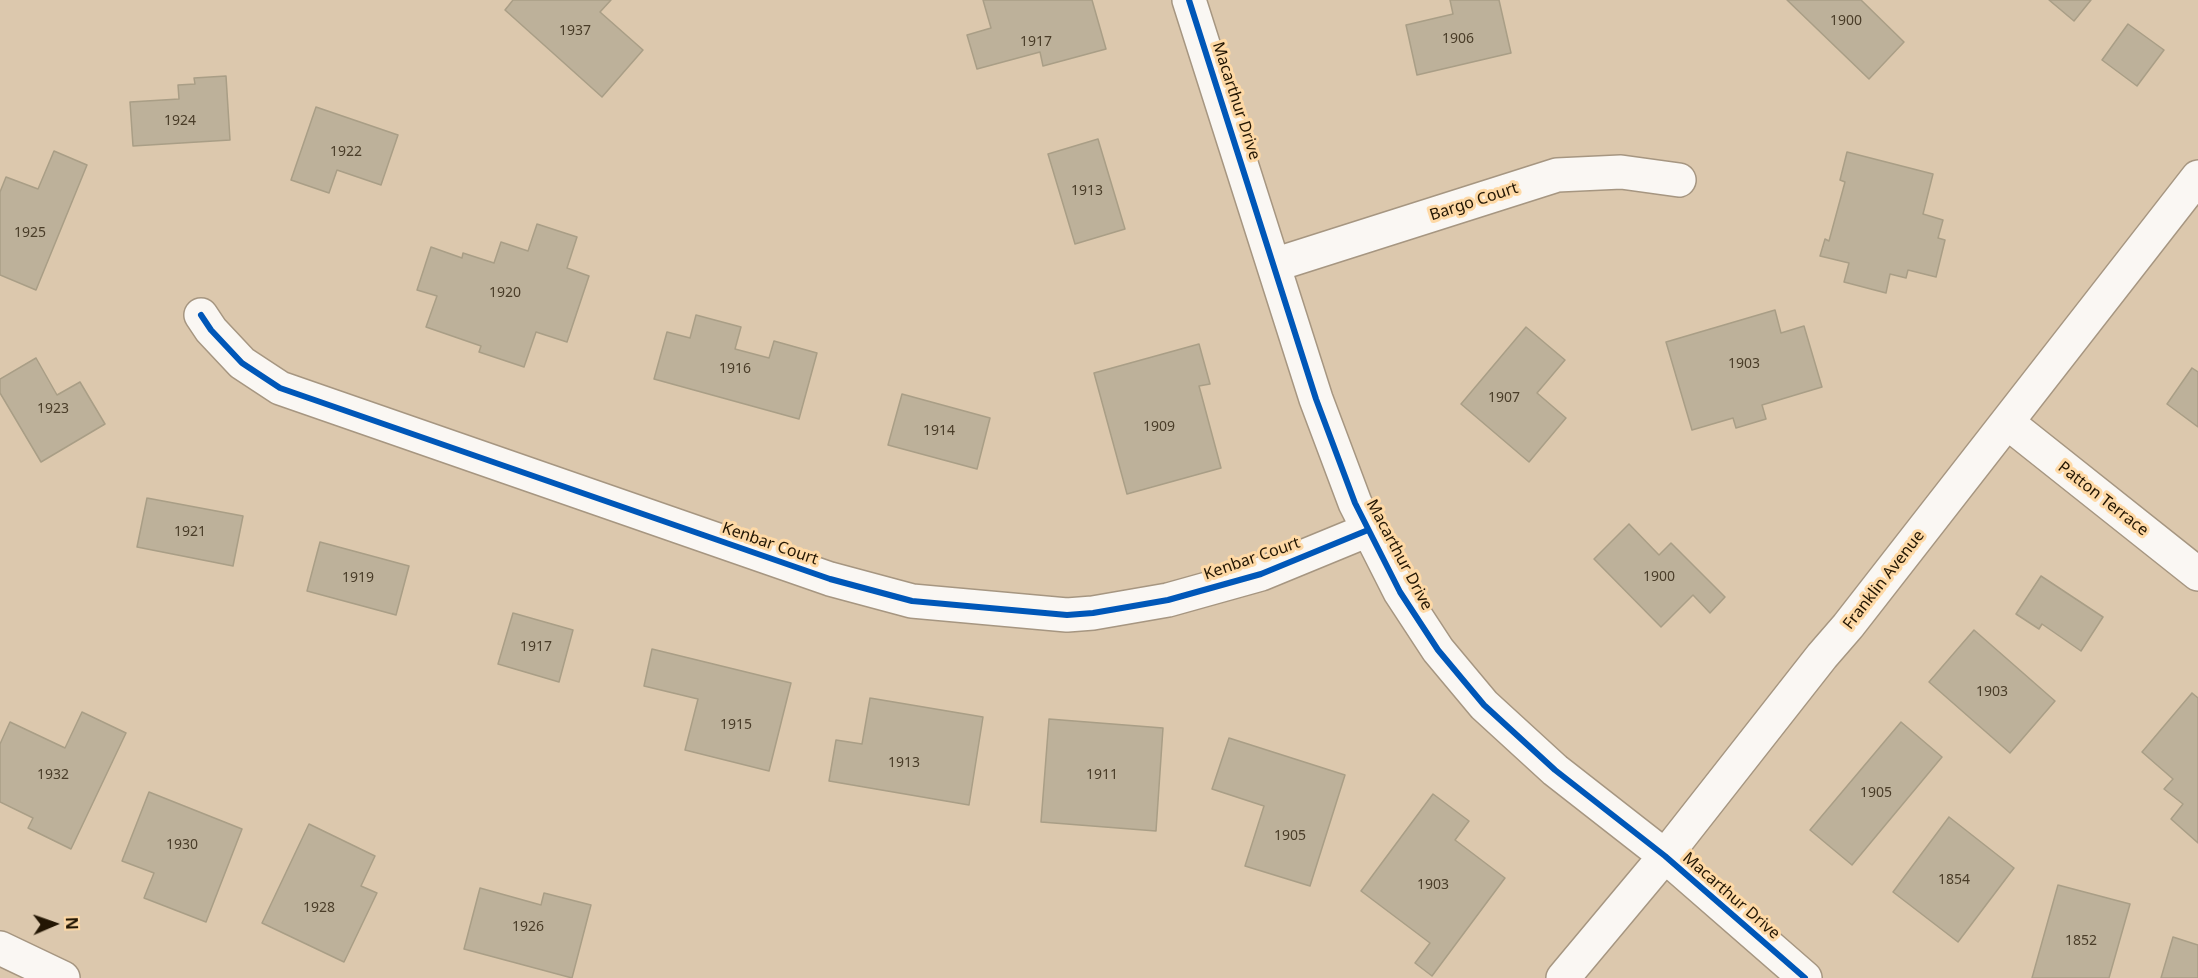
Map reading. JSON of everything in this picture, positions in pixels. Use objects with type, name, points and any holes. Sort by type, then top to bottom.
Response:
[{"type":"street","name":"Macarthur Drive","points":[[1190,0],[1317,399],[1368,530],[1400,592],[1438,650],[1484,705],[1555,770],[1665,856],[1805,978]]},
{"type":"street","name":"Bargo Court","points":[[1274,266],[1557,175],[1621,172],[1679,180]]},
{"type":"street","name":"Franklin Avenue","points":[[1563,978],[1665,856],[2008,423],[2198,177]]},
{"type":"street","name":"Kenbar Court","points":[[201,315],[211,330],[242,363],[280,388],[830,579],[912,601],[1067,615],[1093,613],[1168,600],[1261,574],[1368,530]]},
{"type":"street","name":"Patton Terrace","points":[[2008,423],[2198,574]]},
{"type":"street","points":[[0,948],[63,978]]},
{"type":"building","points":[[513,0],[611,0],[600,12],[643,50],[602,97],[505,10]]},
{"type":"building","points":[[983,0],[1092,0],[1106,49],[1043,66],[1040,52],[977,69],[967,35],[991,28]]},
{"type":"building","points":[[1450,0],[1499,0],[1511,53],[1417,75],[1406,25],[1453,14]]},
{"type":"building","points":[[1787,0],[1861,0],[1904,42],[1869,79]]},
{"type":"building","points":[[2049,0],[2091,0],[2074,21]]},
{"type":"building","points":[[2128,24],[2164,50],[2137,86],[2102,60]]},
{"type":"building","points":[[226,76],[230,140],[133,146],[130,102],[179,99],[178,85],[195,84],[194,78]]},
{"type":"building","points":[[316,107],[398,135],[381,185],[337,170],[329,193],[291,180]]},
{"type":"building","points":[[1098,139],[1125,229],[1075,244],[1048,154]]},
{"type":"building","points":[[54,151],[87,165],[36,290],[0,275],[0,192],[6,177],[38,189]]},
{"type":"building","points":[[1847,152],[1933,174],[1923,214],[1943,220],[1938,238],[1945,240],[1936,277],[1908,270],[1906,278],[1890,274],[1886,293],[1844,282],[1849,263],[1820,256],[1825,239],[1829,241],[1845,182],[1840,180]]},
{"type":"building","points":[[537,224],[577,237],[567,268],[589,276],[567,342],[536,332],[524,367],[479,352],[481,346],[426,327],[437,296],[417,290],[431,247],[462,258],[463,253],[494,263],[501,242],[528,251]]},
{"type":"building","points":[[1775,310],[1781,333],[1804,326],[1822,387],[1762,405],[1766,419],[1736,428],[1733,418],[1692,430],[1666,342]]},
{"type":"building","points":[[696,315],[741,327],[735,349],[769,358],[774,341],[817,353],[799,419],[654,379],[667,332],[690,338]]},
{"type":"building","points":[[1526,327],[1565,360],[1537,393],[1566,418],[1529,462],[1461,404]]},
{"type":"building","points":[[1199,344],[1210,384],[1199,386],[1221,468],[1127,494],[1094,373]]},
{"type":"building","points":[[36,358],[57,395],[80,382],[105,424],[41,462],[0,393],[0,379]]},
{"type":"building","points":[[2192,368],[2198,372],[2198,427],[2167,404]]},
{"type":"building","points":[[902,394],[990,418],[977,469],[888,445]]},
{"type":"building","points":[[147,498],[243,516],[233,566],[137,547]]},
{"type":"building","points":[[1629,524],[1659,555],[1671,543],[1725,597],[1710,613],[1693,595],[1661,627],[1594,559]]},
{"type":"building","points":[[320,542],[409,566],[396,615],[307,591]]},
{"type":"building","points":[[2041,576],[2103,617],[2081,651],[2042,624],[2039,629],[2016,614]]},
{"type":"building","points":[[513,613],[573,630],[559,682],[498,664]]},
{"type":"building","points":[[1974,630],[2055,701],[2010,753],[1929,682]]},
{"type":"building","points":[[652,649],[791,683],[769,771],[685,750],[698,699],[644,686]]},
{"type":"building","points":[[2192,693],[2198,698],[2198,843],[2171,819],[2183,804],[2164,789],[2173,779],[2142,752]]},
{"type":"building","points":[[870,698],[983,717],[969,805],[829,781],[836,740],[862,744]]},
{"type":"building","points":[[82,712],[126,733],[71,849],[28,828],[33,818],[0,802],[0,744],[10,722],[65,748]]},
{"type":"building","points":[[1049,719],[1163,728],[1156,831],[1041,822]]},
{"type":"building","points":[[1901,722],[1942,757],[1852,865],[1810,830]]},
{"type":"building","points":[[1229,738],[1345,775],[1310,886],[1245,866],[1264,806],[1212,789]]},
{"type":"building","points":[[149,792],[242,829],[206,922],[144,898],[154,873],[122,861]]},
{"type":"building","points":[[1433,794],[1469,821],[1455,840],[1505,878],[1432,976],[1415,963],[1430,943],[1361,891]]},
{"type":"building","points":[[1949,817],[2014,868],[1958,942],[1893,892]]},
{"type":"building","points":[[309,824],[375,856],[361,886],[377,893],[344,962],[262,923]]},
{"type":"building","points":[[2058,885],[2130,904],[2109,978],[2032,978]]},
{"type":"building","points":[[480,888],[541,905],[544,893],[591,905],[572,978],[464,949]]},
{"type":"building","points":[[2173,937],[2198,945],[2198,978],[2161,978]]},
{"type":"cycle path","points":[[1189,0],[1316,399],[1355,503],[1400,592],[1438,650],[1484,705],[1555,770],[1665,856],[1805,978]]},
{"type":"cycle path","points":[[201,315],[211,330],[242,363],[280,388],[830,579],[912,601],[1067,615],[1093,613],[1168,600],[1261,574],[1368,530]]}]
